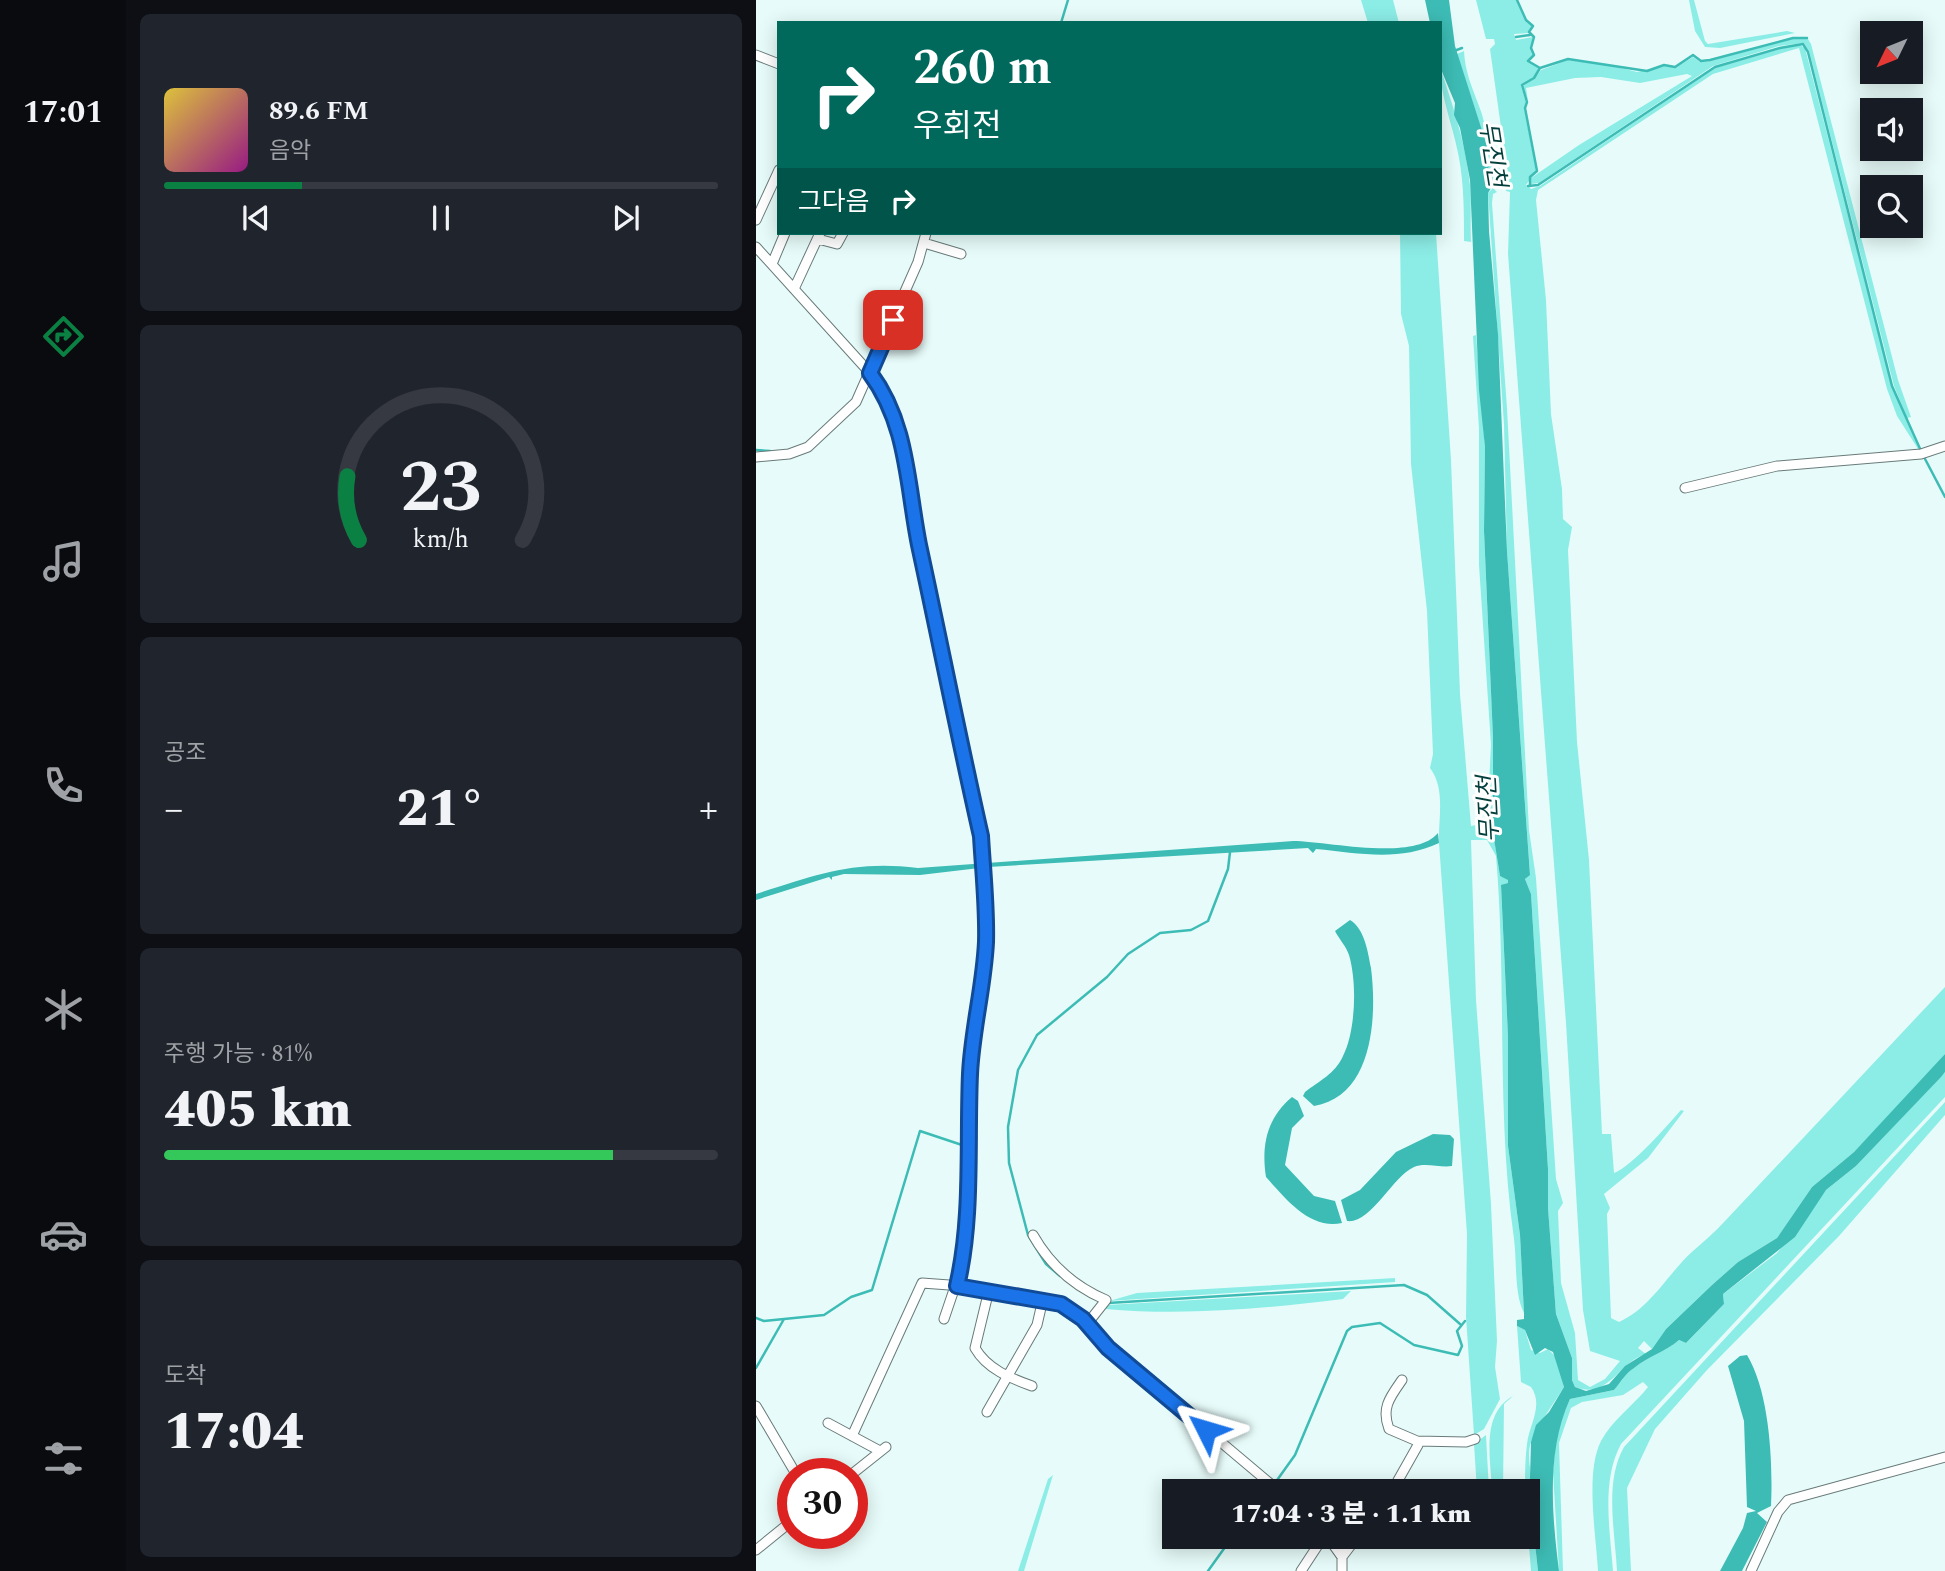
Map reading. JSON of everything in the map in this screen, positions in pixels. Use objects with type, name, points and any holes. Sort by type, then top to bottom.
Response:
[{"type":"street","points":[[756,55],[777,63]]},
{"type":"street","points":[[756,220],[777,174]]},
{"type":"street","points":[[772,264],[784,235]]},
{"type":"street","points":[[794,289],[819,236],[837,244],[842,235]]},
{"type":"street","points":[[756,457],[789,454],[808,447],[847,413],[870,373],[925,238],[961,254]]},
{"type":"street","points":[[756,247],[870,373],[896,419],[981,836],[986,943],[970,1072],[962,1266],[944,1319]]},
{"type":"street","points":[[1685,488],[1777,466],[1923,453],[1945,446]]},
{"type":"street","points":[[1033,1235],[1053,1266],[1105,1303],[1087,1324]]},
{"type":"street","points":[[852,1436],[922,1283],[957,1286],[1061,1304],[1087,1324],[1108,1348],[1264,1479]]},
{"type":"street","points":[[989,1290],[975,1348],[986,1362],[1009,1377],[1032,1386]]},
{"type":"street","points":[[988,1412],[1037,1325],[1044,1299]]},
{"type":"street","points":[[1402,1380],[1389,1399],[1385,1419],[1395,1433],[1417,1441],[1466,1442],[1475,1439]]},
{"type":"street","points":[[756,1406],[787,1458]]},
{"type":"street","points":[[828,1423],[883,1449],[868,1461]]},
{"type":"street","points":[[1400,1479],[1416,1453],[1417,1441]]},
{"type":"street","points":[[1751,1571],[1778,1511],[1788,1500],[1945,1457]]},
{"type":"street","points":[[756,1550],[777,1533]]},
{"type":"street","points":[[1301,1571],[1317,1549]]},
{"type":"street","points":[[1336,1549],[1342,1557],[1342,1571]]},
{"type":"street","points":[[1342,1557],[1348,1549]]},
{"type":"shaded area","points":[[1361,0],[1393,0],[1398,21],[1367,21]]},
{"type":"shaded area","points":[[1425,0],[1449,0],[1455,46],[1488,149],[1489,182],[1493,185],[1488,193],[1489,231],[1498,334],[1507,551],[1530,875],[1525,879],[1531,894],[1556,1314],[1572,1358],[1572,1380],[1575,1387],[1586,1391],[1609,1384],[1625,1366],[1652,1349],[1666,1329],[1738,1262],[1777,1238],[1812,1187],[1854,1152],[1945,1054],[1945,1072],[1941,1077],[1856,1166],[1826,1190],[1795,1237],[1723,1294],[1724,1304],[1686,1343],[1679,1340],[1640,1364],[1628,1373],[1614,1390],[1570,1399],[1562,1419],[1554,1462],[1554,1528],[1559,1571],[1538,1571],[1536,1549],[1540,1549],[1540,1479],[1530,1478],[1531,1442],[1536,1425],[1549,1412],[1564,1387],[1553,1352],[1545,1348],[1535,1355],[1525,1330],[1517,1326],[1517,1320],[1524,1319],[1524,1313],[1520,1235],[1508,1146],[1508,1037],[1501,885],[1508,883],[1508,880],[1500,876],[1494,839],[1478,835],[1477,830],[1493,824],[1493,738],[1484,531],[1485,447],[1479,390],[1470,180],[1460,128],[1454,115],[1455,103],[1442,72],[1442,21],[1430,21]]},
{"type":"shaded area","points":[[1476,0],[1516,0],[1525,20],[1532,26],[1528,33],[1514,34],[1516,40],[1533,37],[1531,48],[1534,54],[1527,61],[1540,68],[1534,77],[1521,86],[1526,102],[1524,108],[1536,171],[1526,185],[1531,189],[1540,186],[1715,68],[1780,49],[1800,45],[1805,48],[1892,387],[1920,452],[1897,416],[1887,389],[1799,48],[1713,74],[1538,190],[1536,200],[1546,300],[1551,414],[1562,489],[1563,519],[1572,527],[1568,550],[1577,742],[1589,860],[1602,1134],[1611,1134],[1614,1173],[1639,1154],[1681,1110],[1684,1111],[1648,1158],[1604,1194],[1610,1208],[1607,1214],[1611,1318],[1619,1322],[1641,1308],[1945,987],[1945,1054],[1931,1072],[1854,1152],[1812,1187],[1777,1238],[1738,1262],[1712,1285],[1666,1329],[1652,1349],[1644,1341],[1638,1348],[1646,1354],[1636,1358],[1605,1384],[1587,1390],[1575,1387],[1572,1380],[1572,1358],[1556,1314],[1531,894],[1525,879],[1530,874],[1507,551],[1504,425],[1488,193],[1493,188],[1497,192],[1493,194],[1492,203],[1507,408],[1529,830],[1536,878],[1556,1179],[1563,1203],[1558,1211],[1561,1283],[1575,1333],[1578,1380],[1590,1387],[1605,1379],[1620,1361],[1590,1351],[1583,1310],[1566,1023],[1508,254],[1510,192],[1506,191],[1505,182],[1493,185],[1489,182],[1488,149],[1457,54],[1464,51],[1467,73],[1484,121],[1492,167],[1507,170],[1490,49],[1495,44],[1494,39],[1486,39]]},
{"type":"shaded area","points":[[1689,0],[1694,0],[1708,44],[1787,31],[1795,33],[1720,48],[1705,47],[1695,31]]},
{"type":"shaded area","points":[[1792,39],[1808,39],[1811,44],[1898,380],[1911,417],[1907,418],[1894,386],[1809,51],[1804,43],[1779,46],[1713,66],[1539,183],[1531,184],[1531,178],[1579,145],[1692,76],[1687,74],[1640,83],[1601,77],[1575,78],[1526,88],[1528,101],[1523,86],[1541,70],[1568,60],[1637,72],[1668,65],[1676,67],[1693,57],[1700,62]]},
{"type":"shaded area","points":[[1442,73],[1467,163],[1471,242],[1464,241],[1461,168],[1442,89]]},
{"type":"shaded area","points":[[1400,235],[1436,235],[1451,460],[1460,694],[1471,826],[1487,823],[1491,745],[1479,565],[1479,429],[1473,336],[1476,335],[1485,447],[1484,532],[1494,816],[1493,825],[1478,829],[1478,835],[1494,838],[1500,876],[1508,879],[1508,883],[1501,886],[1508,1037],[1508,1146],[1520,1235],[1524,1313],[1517,1287],[1505,1144],[1496,856],[1487,840],[1471,840],[1476,1000],[1491,1204],[1497,1341],[1495,1367],[1500,1399],[1484,1429],[1474,1435],[1466,1317],[1467,1234],[1439,843],[1440,795],[1430,768],[1433,754],[1427,611],[1411,464],[1409,346],[1401,314]]},
{"type":"shaded area","points":[[1438,833],[1439,843],[1409,853],[1378,855],[1316,849],[1313,853],[1308,848],[988,867],[920,875],[844,874],[832,877],[832,880],[829,877],[756,900],[756,894],[817,875],[873,866],[918,868],[1293,841],[1391,848],[1426,842]]},
{"type":"shaded area","points":[[1350,920],[1362,935],[1370,962],[1373,1008],[1367,1051],[1360,1070],[1349,1087],[1334,1099],[1314,1106],[1303,1096],[1305,1092],[1336,1068],[1351,1033],[1354,1006],[1352,966],[1348,952],[1335,931]]},
{"type":"shaded area","points":[[1945,1072],[1945,1097],[1621,1444],[1615,1458],[1609,1490],[1613,1571],[1598,1571],[1592,1486],[1596,1454],[1611,1426],[1648,1387],[1643,1382],[1623,1395],[1582,1402],[1571,1408],[1559,1443],[1563,1571],[1559,1571],[1553,1472],[1557,1428],[1570,1399],[1614,1390],[1638,1365],[1679,1340],[1686,1343],[1724,1304],[1723,1294],[1777,1253],[1826,1190],[1856,1166]]},
{"type":"shaded area","points":[[1292,1097],[1298,1101],[1304,1116],[1292,1128],[1285,1165],[1314,1196],[1335,1201],[1342,1223],[1319,1222],[1309,1217],[1290,1203],[1266,1177],[1265,1143],[1271,1123]]},
{"type":"shaded area","points":[[1945,1102],[1945,1115],[1839,1236],[1707,1370],[1655,1429],[1627,1488],[1631,1571],[1617,1571],[1612,1491],[1618,1461],[1624,1447]]},
{"type":"shaded area","points":[[1433,1134],[1450,1135],[1454,1139],[1452,1166],[1414,1167],[1398,1180],[1373,1208],[1356,1220],[1347,1221],[1341,1200],[1360,1190],[1396,1152]]},
{"type":"shaded area","points":[[1395,1278],[1395,1282],[1109,1301],[1137,1293]]},
{"type":"shaded area","points":[[1351,1291],[1343,1299],[1254,1308],[1194,1312],[1105,1309],[1107,1305]]},
{"type":"shaded area","points":[[1517,1326],[1525,1330],[1531,1350],[1540,1353],[1548,1349],[1557,1358],[1564,1387],[1531,1442],[1529,1458],[1532,1479],[1525,1479],[1525,1474],[1528,1437],[1536,1401],[1531,1387],[1521,1382]]},
{"type":"shaded area","points":[[1747,1355],[1755,1371],[1765,1408],[1770,1450],[1771,1506],[1757,1513],[1767,1522],[1742,1571],[1720,1571],[1743,1528],[1747,1513],[1756,1511],[1747,1507],[1744,1421],[1728,1366],[1740,1356]]},
{"type":"shaded area","points":[[1513,1396],[1504,1404],[1503,1479],[1491,1479],[1492,1426],[1503,1404]]},
{"type":"shaded area","points":[[1486,1435],[1488,1479],[1476,1479],[1474,1444]]},
{"type":"shaded area","points":[[1053,1475],[1024,1571],[1018,1571],[1048,1479]]},
{"type":"shaded area","points":[[1529,1549],[1536,1549],[1538,1571],[1531,1571]]},
{"type":"waterway","points":[[1062,21],[1068,0]]},
{"type":"waterway","points":[[1517,0],[1526,20],[1533,26],[1529,32],[1534,37],[1531,48],[1534,55],[1528,61],[1540,68],[1568,59],[1647,71],[1664,65],[1675,67],[1693,55],[1701,61],[1710,60],[1793,38],[1807,38]]},
{"type":"waterway","points":[[1516,37],[1530,35]]},
{"type":"waterway","points":[[1528,186],[1538,185],[1715,67],[1803,44],[1808,52],[1892,386],[1921,451]]},
{"type":"waterway","points":[[1454,51],[1462,48]]},
{"type":"waterway","points":[[1530,186],[1530,177],[1537,171],[1522,85],[1534,78],[1540,68]]},
{"type":"waterway","points":[[756,450],[770,451]]},
{"type":"waterway","points":[[1924,457],[1945,497]]},
{"type":"waterway","points":[[1060,1276],[1046,1264],[1028,1235],[1009,1163],[1008,1127],[1018,1070],[1037,1035],[1107,977],[1128,954],[1160,933],[1191,930],[1208,921],[1228,869],[1230,852]]},
{"type":"waterway","points":[[756,1318],[764,1321],[824,1315],[851,1297],[872,1290],[920,1131],[962,1145]]},
{"type":"waterway","points":[[1108,1303],[1404,1285],[1427,1295],[1460,1324]]},
{"type":"waterway","points":[[756,1368],[784,1319]]},
{"type":"waterway","points":[[1278,1479],[1295,1455],[1347,1331],[1352,1327],[1380,1323],[1414,1345],[1458,1355],[1462,1346],[1457,1331],[1465,1321]]},
{"type":"waterway","points":[[1208,1571],[1224,1549]]},
{"type":"route","points":[[893,320],[870,373],[896,419],[904,451],[918,537],[981,836],[986,943],[970,1072],[967,1185],[962,1266],[957,1286],[1061,1304],[1083,1319],[1093,1334],[1108,1348],[1206,1430]]},
{"type":"water label","name":"무진천","points":[[1493,154]]},
{"type":"water label","name":"무진천","points":[[1488,809]]}]
